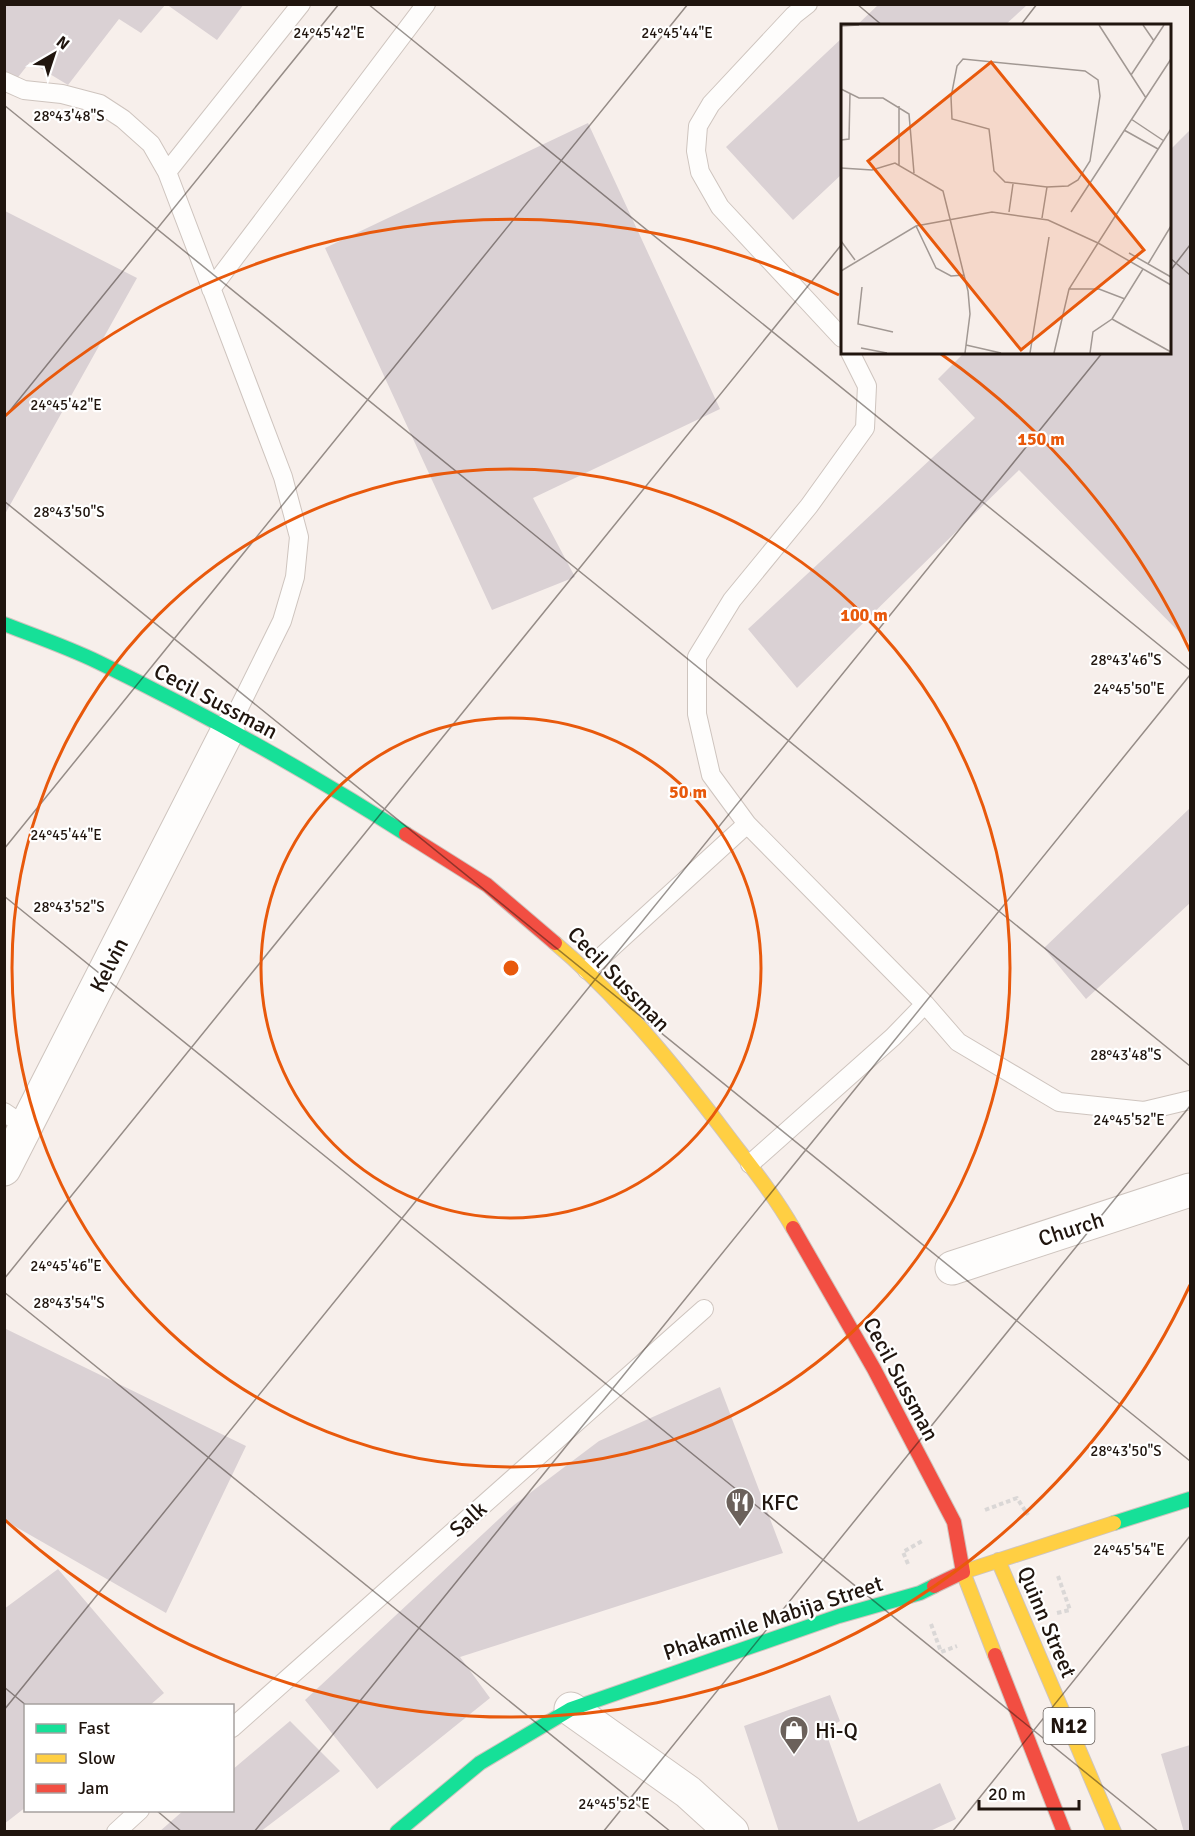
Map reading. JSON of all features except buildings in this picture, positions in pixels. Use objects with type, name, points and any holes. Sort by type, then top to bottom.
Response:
[{"type":"main road","name":"Cecil Sussman","points":[[4,624],[96,661],[228,730],[356,802],[487,885],[587,970],[687,1082],[777,1200],[874,1369],[954,1522],[963,1572]]},
{"type":"main road","name":"Phakamile Mabija Street","points":[[397,1832],[480,1763],[571,1709],[839,1616],[920,1593],[993,1557],[1191,1499]]},
{"type":"main road","name":"Cecil Sussman","points":[[954,1522],[972,1538]]},
{"type":"main road","name":"Quinn Street","points":[[993,1557],[1114,1832]]},
{"type":"main road","name":"N12","points":[[963,1572],[1064,1832]]},
{"type":"street","name":"Kelvin","points":[[4,1168],[15,1119],[228,730]]},
{"type":"street","name":"Church","points":[[952,1268],[1191,1190]]},
{"type":"street","points":[[571,1709],[688,1792],[732,1832]]},
{"type":"lane","points":[[167,172],[301,4]]},
{"type":"lane","points":[[211,289],[426,4]]},
{"type":"lane","points":[[808,4],[794,15],[711,104],[698,126],[696,151],[700,172],[720,207],[841,336]]},
{"type":"lane","points":[[4,81],[24,90],[62,94],[100,104],[123,119],[151,144],[167,172],[283,477],[299,537],[296,577],[282,621],[228,730]]},
{"type":"lane","points":[[851,354],[867,387],[865,428],[809,506],[732,600],[697,657],[697,714],[711,775],[747,824],[925,1004],[958,1042],[1059,1102],[1144,1111],[1191,1100]]},
{"type":"lane","points":[[587,970],[747,824]]},
{"type":"lane","points":[[750,1164],[893,1036],[925,1004]]},
{"type":"lane","name":"Salk","points":[[234,1726],[704,1309]]},
{"type":"lane","points":[[117,1832],[138,1812]]},
{"type":"traffic: fast","points":[[4,624],[51,642],[137,681],[293,765],[406,834]]},
{"type":"traffic: fast","points":[[1114,1523],[1190,1499]]},
{"type":"traffic: fast","points":[[397,1832],[480,1763],[571,1709],[839,1616],[920,1593],[934,1586]]},
{"type":"traffic: slow","points":[[555,943],[601,985],[665,1056],[760,1178],[793,1228]]},
{"type":"traffic: slow","points":[[995,1655],[963,1572],[1114,1523]]},
{"type":"traffic: slow","points":[[998,1560],[1114,1832]]},
{"type":"traffic: jam","points":[[406,834],[487,885],[555,943]]},
{"type":"traffic: jam","points":[[793,1228],[874,1369],[954,1522],[963,1572],[934,1586]]},
{"type":"traffic: jam","points":[[995,1655],[1064,1832]]},
{"type":"place","name":"KFC","points":[[740,1528]]},
{"type":"place","name":"Hi-Q","points":[[794,1756]]}]
